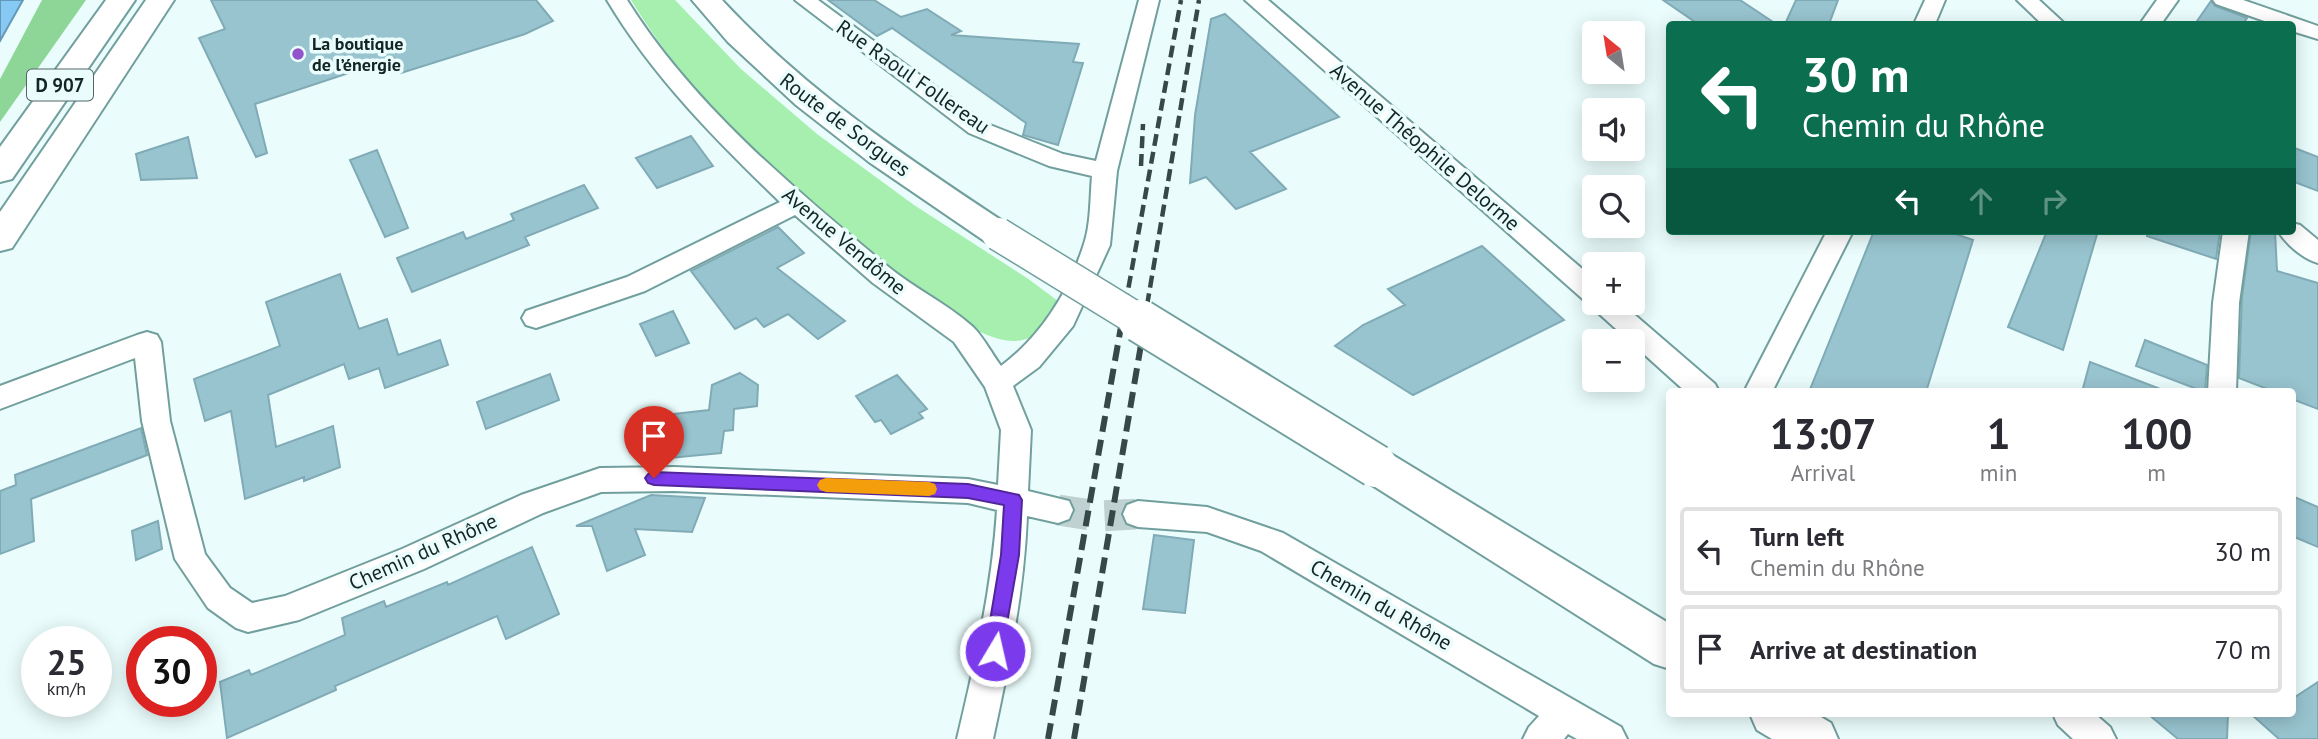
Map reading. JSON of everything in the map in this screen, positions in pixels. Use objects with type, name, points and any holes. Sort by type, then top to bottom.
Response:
[{"type":"main road","name":"D 907","points":[[0,171],[121,0]]},
{"type":"main road","name":"D 907","points":[[0,239],[160,0]]},
{"type":"main road","points":[[85,113],[128,70],[184,0]]},
{"type":"main road","name":"Route de Sorgues","points":[[706,0],[771,70],[868,147],[998,234],[1666,647]]},
{"type":"main road","points":[[1779,717],[1814,739]]},
{"type":"street","name":"Avenue Vendôme","points":[[617,0],[636,31],[684,90],[735,145],[797,204],[882,276],[964,335],[998,383],[1016,430],[1010,555],[995,651],[975,739]]},
{"type":"street","name":"Rue Raoul Follereau","points":[[805,0],[977,128],[1057,161],[1105,171]]},
{"type":"street","points":[[998,383],[1029,360],[1063,319],[1097,245],[1105,171],[1149,0]]},
{"type":"street","name":"Avenue Théophile Delorme","points":[[1255,0],[1582,284]]},
{"type":"street","points":[[1926,21],[1935,0]]},
{"type":"street","points":[[2027,0],[2051,21]]},
{"type":"street","points":[[2152,21],[2168,0]]},
{"type":"street","points":[[2223,0],[2283,21]]},
{"type":"street","points":[[2296,25],[2318,33]]},
{"type":"street","points":[[537,318],[636,284],[797,204]]},
{"type":"street","points":[[1760,388],[1838,235]]},
{"type":"street","points":[[2222,388],[2226,303],[2235,235]]},
{"type":"street","points":[[2296,235],[2317,253]]},
{"type":"street","points":[[1618,315],[1700,388]]},
{"type":"street","name":"Chemin du Rhône","points":[[0,398],[148,342],[156,421],[191,559],[219,598],[248,618],[287,610],[413,559],[531,504],[600,480],[633,478],[954,490],[1058,510]]},
{"type":"street","name":"Chemin du Rhône","points":[[1138,514],[1179,513],[1234,525],[1272,542],[1609,739]]},
{"type":"street","points":[[1541,739],[1565,713]]},
{"type":"street","points":[[2073,717],[2098,739]]},
{"type":"green space","points":[[42,0],[86,0],[0,122],[0,79]]},
{"type":"green space","points":[[631,0],[675,0],[741,69],[817,134],[914,205],[1027,278],[1062,304],[1036,334],[1014,341],[987,335],[948,312],[828,221],[747,147],[671,59]]},
{"type":"water","points":[[0,0],[23,0],[0,41]]},
{"type":"building","points":[[211,0],[536,0],[553,21],[525,34],[401,73],[394,58],[255,104],[267,153],[256,157],[199,38],[225,29]]},
{"type":"building","points":[[828,0],[874,0],[901,17],[927,9],[961,31],[951,35],[1079,44],[1073,62],[1083,63],[1058,145],[1023,135],[1026,123],[892,28],[877,36]]},
{"type":"building","points":[[1663,0],[1740,0],[1772,21],[1694,21]]},
{"type":"building","points":[[1796,0],[1838,0],[1830,21],[1786,21]]},
{"type":"building","points":[[2211,1],[2215,6],[2247,18],[2245,21],[2197,21]]},
{"type":"building","points":[[1225,14],[1339,117],[1250,152],[1286,189],[1236,209],[1206,177],[1190,183],[1195,115],[1211,19]]},
{"type":"building","points":[[691,136],[713,166],[657,188],[636,158]]},
{"type":"building","points":[[188,137],[197,178],[141,180],[136,154]]},
{"type":"building","points":[[2296,149],[2318,157],[2318,191],[2296,183]]},
{"type":"building","points":[[377,150],[408,228],[385,237],[350,160]]},
{"type":"building","points":[[584,185],[598,208],[525,237],[529,245],[412,292],[397,258],[463,232],[466,239],[514,220],[511,214]]},
{"type":"building","points":[[778,227],[804,253],[777,268],[845,321],[818,339],[788,314],[764,327],[756,318],[735,329],[691,271]]},
{"type":"building","points":[[1872,235],[1959,235],[1973,240],[1927,388],[1811,388]]},
{"type":"building","points":[[2045,235],[2097,235],[2063,350],[2008,327]]},
{"type":"building","points":[[2219,235],[2216,259],[2147,236]]},
{"type":"building","points":[[2250,235],[2275,235],[2277,271],[2318,283],[2318,409],[2296,401],[2296,388],[2265,388],[2239,378],[2242,297]]},
{"type":"building","points":[[1482,246],[1564,320],[1413,395],[1335,346],[1363,325],[1405,305],[1388,289]]},
{"type":"building","points":[[340,274],[359,329],[387,319],[398,355],[440,340],[448,365],[385,388],[379,368],[349,379],[344,364],[268,395],[276,447],[333,426],[340,467],[245,499],[231,411],[205,421],[194,379],[280,346],[266,302]]},
{"type":"building","points":[[673,311],[689,343],[656,356],[640,324]]},
{"type":"building","points":[[2145,340],[2207,365],[2205,388],[2194,388],[2136,366]]},
{"type":"building","points":[[2090,362],[2158,388],[2083,388]]},
{"type":"building","points":[[740,373],[758,385],[757,406],[734,409],[733,430],[724,431],[721,453],[670,458],[674,414],[709,410],[712,385]]},
{"type":"building","points":[[550,374],[559,400],[486,429],[477,402]]},
{"type":"building","points":[[897,375],[927,409],[919,413],[923,418],[891,434],[881,420],[875,422],[856,396]]},
{"type":"building","points":[[141,428],[147,455],[31,499],[34,541],[0,554],[0,491],[16,485],[15,475]]},
{"type":"building","points":[[651,495],[705,498],[692,532],[635,529],[645,555],[607,571],[592,526],[576,526]]},
{"type":"building","points":[[2296,498],[2318,507],[2318,547],[2296,538]]},
{"type":"building","points":[[158,521],[162,549],[136,560],[132,531]]},
{"type":"building","points":[[1154,535],[1194,540],[1185,613],[1143,609]]},
{"type":"building","points":[[532,547],[559,614],[506,639],[497,616],[335,686],[336,690],[227,738],[220,682],[249,670],[251,675],[345,635],[342,618],[384,601],[386,607],[447,582],[448,585]]},
{"type":"building","points":[[2318,682],[2318,739],[2279,739],[2254,717],[2296,717],[2296,696]]},
{"type":"building","points":[[2152,717],[2228,717],[2227,739],[2178,739]]},
{"type":"tunnel","points":[[1058,510],[1098,516],[1138,514]]},
{"type":"railway","points":[[1122,323],[1181,0]]},
{"type":"railway","points":[[1144,323],[1199,0]]},
{"type":"railway","points":[[1141,166],[1143,124]]},
{"type":"railway","points":[[1048,739],[1122,321]]},
{"type":"railway","points":[[1074,739],[1145,321]]},
{"type":"slow traffic","points":[[826,485],[929,489]]},
{"type":"place","name":"La boutique de l’énergie","points":[[298,54]]},
{"type":"route","points":[[654,478],[968,491],[1013,500],[1010,555],[995,651]]}]
